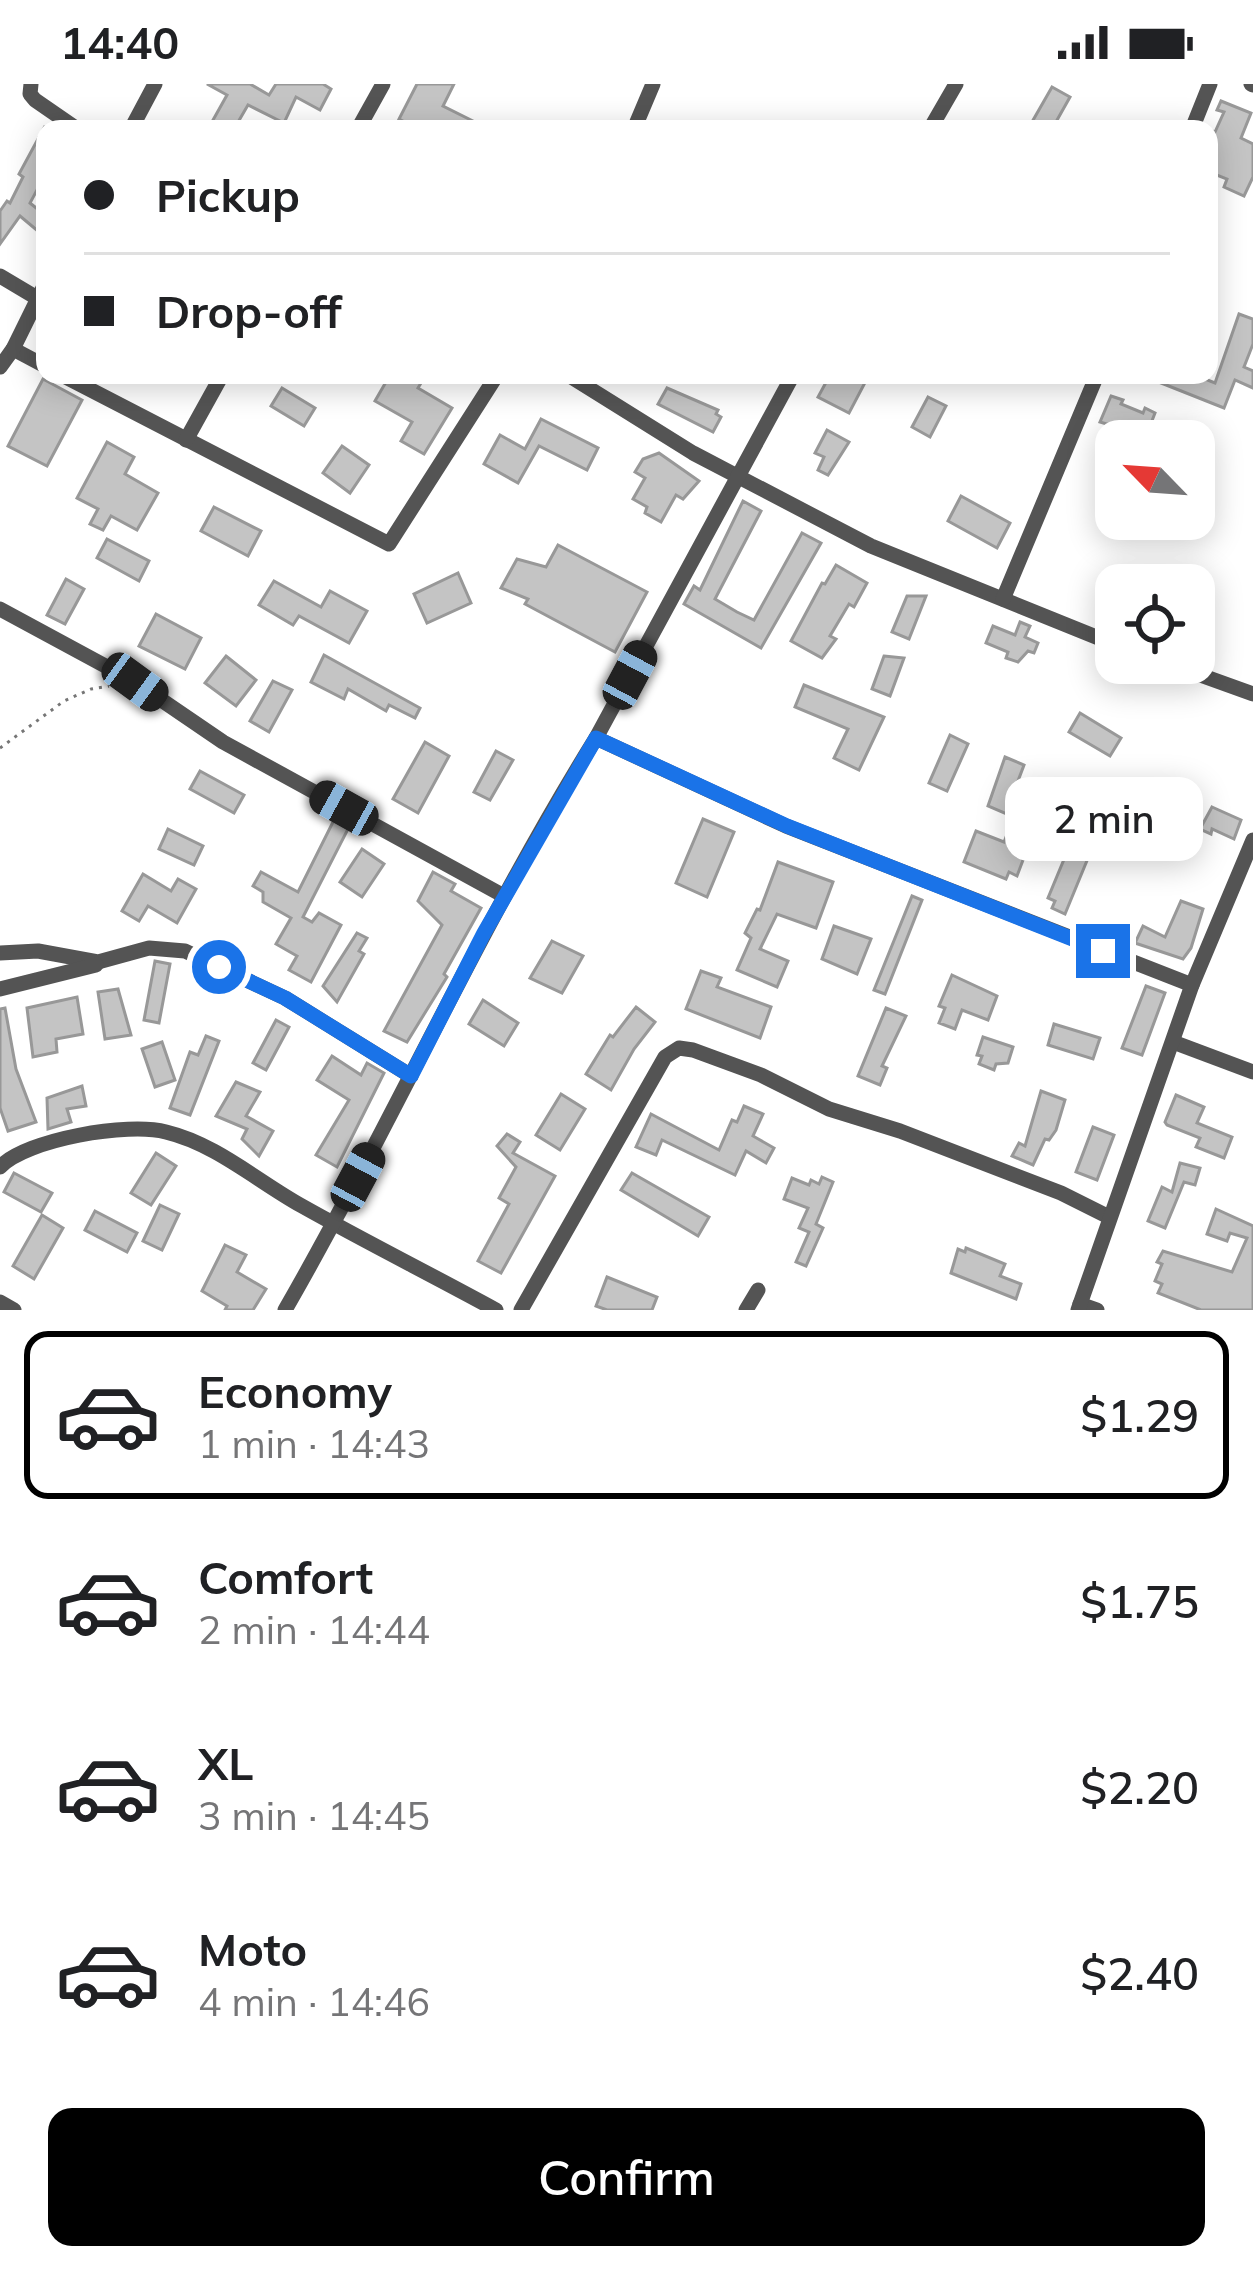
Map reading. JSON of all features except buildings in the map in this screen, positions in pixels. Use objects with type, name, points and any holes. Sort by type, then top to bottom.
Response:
[{"type":"street","points":[[31,84],[35,100],[64,120]]},
{"type":"street","points":[[136,120],[155,84]]},
{"type":"street","points":[[363,120],[383,84]]},
{"type":"street","points":[[638,120],[653,84]]},
{"type":"street","points":[[934,120],[956,84]]},
{"type":"street","points":[[1196,120],[1210,84]]},
{"type":"street","points":[[0,276],[36,289]]},
{"type":"street","points":[[0,367],[36,301]]},
{"type":"street","points":[[13,349],[36,361]]},
{"type":"street","points":[[79,384],[389,544],[490,384]]},
{"type":"street","points":[[186,440],[217,384]]},
{"type":"street","points":[[583,384],[737,478],[871,546],[1095,636]]},
{"type":"street","points":[[285,1310],[504,896],[596,738],[788,384]]},
{"type":"street","points":[[1003,599],[1093,384]]},
{"type":"street","points":[[0,609],[135,682],[223,742],[504,896]]},
{"type":"street","points":[[1215,680],[1253,694]]},
{"type":"street","points":[[596,738],[787,826],[1192,985]]},
{"type":"street","points":[[1097,1310],[1079,1307],[1192,985],[1253,840]]},
{"type":"street","points":[[0,989],[149,948],[171,948],[203,958],[285,998],[411,1076]]},
{"type":"street","points":[[0,953],[38,951],[107,962]]},
{"type":"street","points":[[1173,1042],[1253,1072]]},
{"type":"street","points":[[521,1310],[665,1057],[680,1048],[760,1075],[829,1109],[1061,1193],[1109,1217]]},
{"type":"street","points":[[0,1167],[13,1154],[74,1137],[161,1130],[218,1153],[496,1310]]},
{"type":"street","points":[[746,1310],[758,1290]]},
{"type":"street","points":[[0,1302],[14,1310]]},
{"type":"path","points":[[0,748],[64,701],[91,688],[135,682]]},
{"type":"route","points":[[219,967],[285,998],[411,1076],[484,933],[596,738],[787,826],[1103,951]]}]
